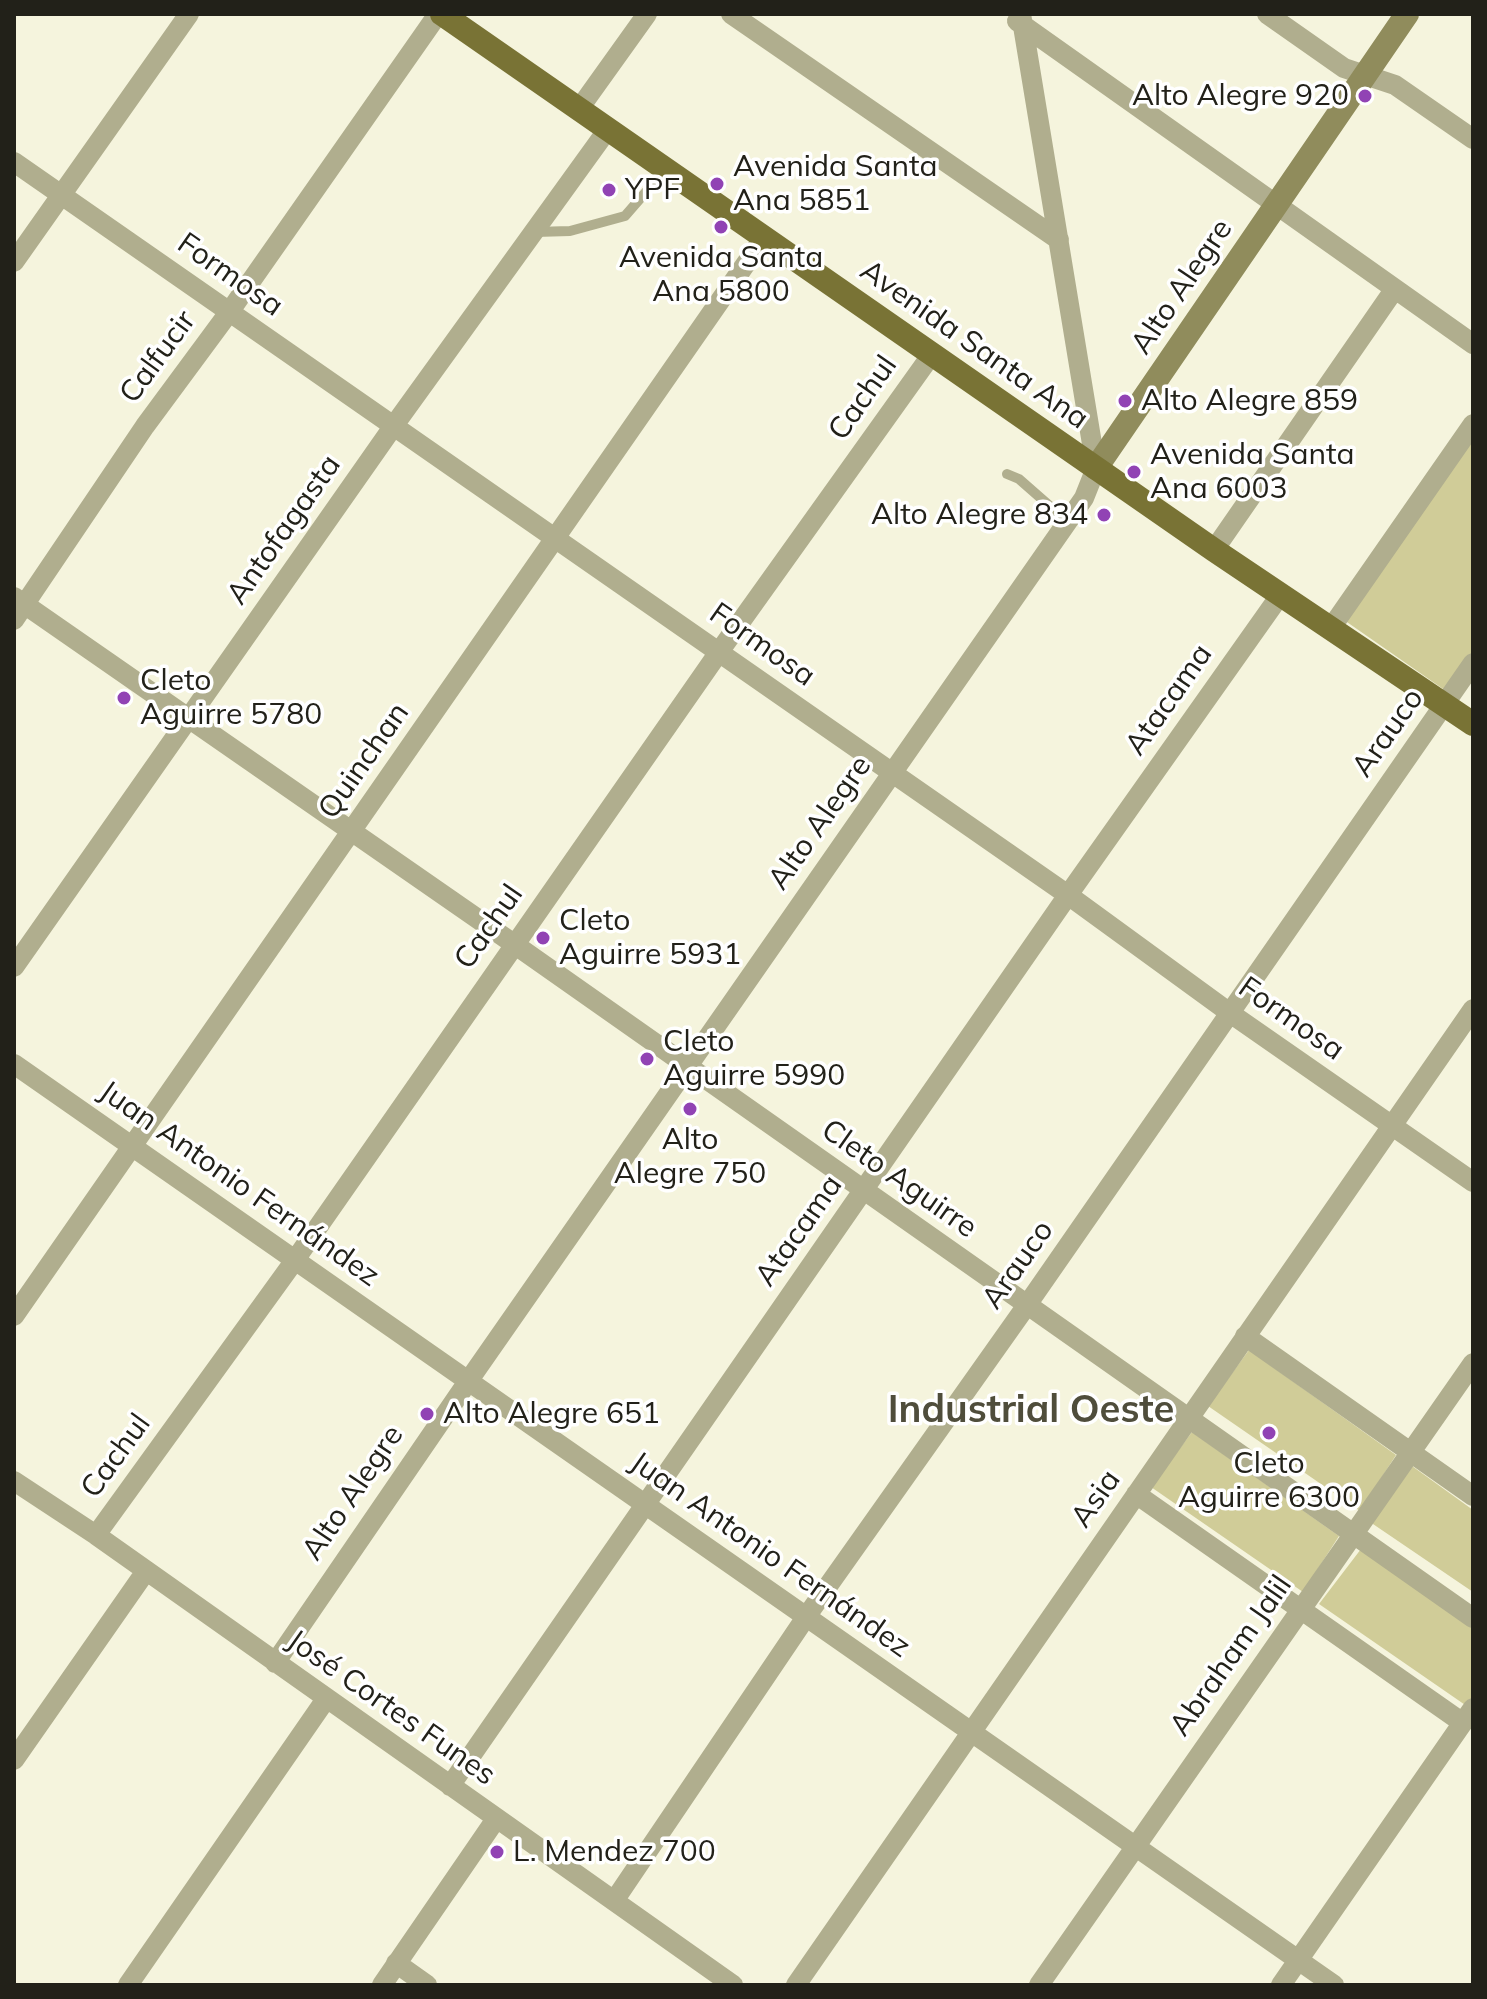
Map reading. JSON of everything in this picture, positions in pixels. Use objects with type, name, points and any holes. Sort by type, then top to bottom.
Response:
[{"type":"main road","name":"Alto Alegre","points":[[1096,468],[1407,14]]},
{"type":"main road","name":"Avenida Santa Ana","points":[[445,15],[763,239],[1214,550],[1473,724]]},
{"type":"street","points":[[14,262],[189,14]]},
{"type":"street","points":[[579,109],[647,14]]},
{"type":"street","points":[[731,14],[1059,240]]},
{"type":"street","points":[[1267,14],[1344,68],[1395,85],[1473,139]]},
{"type":"street","name":"Calfucir","points":[[18,607],[145,426],[445,15]]},
{"type":"street","points":[[1017,18],[1059,240],[1096,468]]},
{"type":"street","points":[[1017,18],[1473,344]]},
{"type":"street","name":"Antofagasta","points":[[14,967],[395,424],[608,129]]},
{"type":"street","name":"Formosa","points":[[14,162],[395,424],[1473,1182]]},
{"type":"street","name":"Quinchan","points":[[14,1316],[763,239]]},
{"type":"street","points":[[1214,550],[1394,290]]},
{"type":"street","name":"Cachul","points":[[96,1535],[295,1260],[719,652],[932,354]]},
{"type":"street","points":[[1331,628],[1473,424]]},
{"type":"street","name":"Alto Alegre","points":[[275,1663],[1068,522],[1084,498],[1096,468]]},
{"type":"street","name":"Atacama","points":[[450,1786],[1068,895],[1281,594]]},
{"type":"street","name":"Cleto Aguirre","points":[[18,607],[352,831],[1473,1618]]},
{"type":"street","name":"Arauco","points":[[614,1901],[806,1617],[1473,663]]},
{"type":"street","name":"Asia","points":[[796,1985],[1473,1009]]},
{"type":"street","name":"Juan Antonio Fernández","points":[[14,1064],[1334,1985]]},
{"type":"street","points":[[1245,1336],[1473,1496]]},
{"type":"street","name":"Abraham Jalil","points":[[1039,1985],[1473,1363]]},
{"type":"street","name":"José Cortes Funes","points":[[14,1481],[96,1535],[733,1985]]},
{"type":"street","points":[[1136,1494],[1301,1610],[1468,1716],[1281,1985]]},
{"type":"street","points":[[14,1760],[146,1571]]},
{"type":"street","points":[[128,1985],[326,1699]]},
{"type":"street","points":[[382,1985],[496,1819]]},
{"type":"street","points":[[396,1963],[427,1985]]},
{"type":"lane","points":[[534,232],[570,231],[625,216],[665,170]]},
{"type":"lane","points":[[1007,474],[1019,479],[1068,522]]},
{"type":"shaded area","points":[[1473,435],[1473,651],[1446,691],[1344,620]]},
{"type":"shaded area","points":[[1249,1350],[1396,1455],[1360,1511],[1208,1406]]},
{"type":"shaded area","points":[[1192,1432],[1339,1536],[1303,1592],[1151,1487]]},
{"type":"shaded area","points":[[1412,1466],[1473,1510],[1473,1592],[1370,1522]]},
{"type":"shaded area","points":[[1361,1549],[1473,1628],[1471,1709],[1319,1604]]},
{"type":"place","name":"Alto Alegre 920","points":[[1365,96]]},
{"type":"place","name":"Avenida Santa Ana 5851","points":[[717,184]]},
{"type":"place","name":"YPF","points":[[609,190]]},
{"type":"place","name":"Avenida Santa Ana 5800","points":[[721,227]]},
{"type":"place","name":"Alto Alegre 859","points":[[1125,401]]},
{"type":"place","name":"Avenida Santa Ana 6003","points":[[1134,472]]},
{"type":"place","name":"Alto Alegre 834","points":[[1104,515]]},
{"type":"place","name":"Cleto Aguirre 5780","points":[[124,698]]},
{"type":"place","name":"Cleto Aguirre 5931","points":[[543,938]]},
{"type":"place","name":"Cleto Aguirre 5990","points":[[647,1059]]},
{"type":"place","name":"Alto Alegre 750","points":[[690,1109]]},
{"type":"place","name":"Alto Alegre 651","points":[[427,1414]]},
{"type":"place","name":"Cleto Aguirre 6300","points":[[1269,1433]]},
{"type":"place","name":"L. Mendez 700","points":[[497,1852]]},
{"type":"district","name":"Industrial Oeste","points":[[1031,1411]]}]
